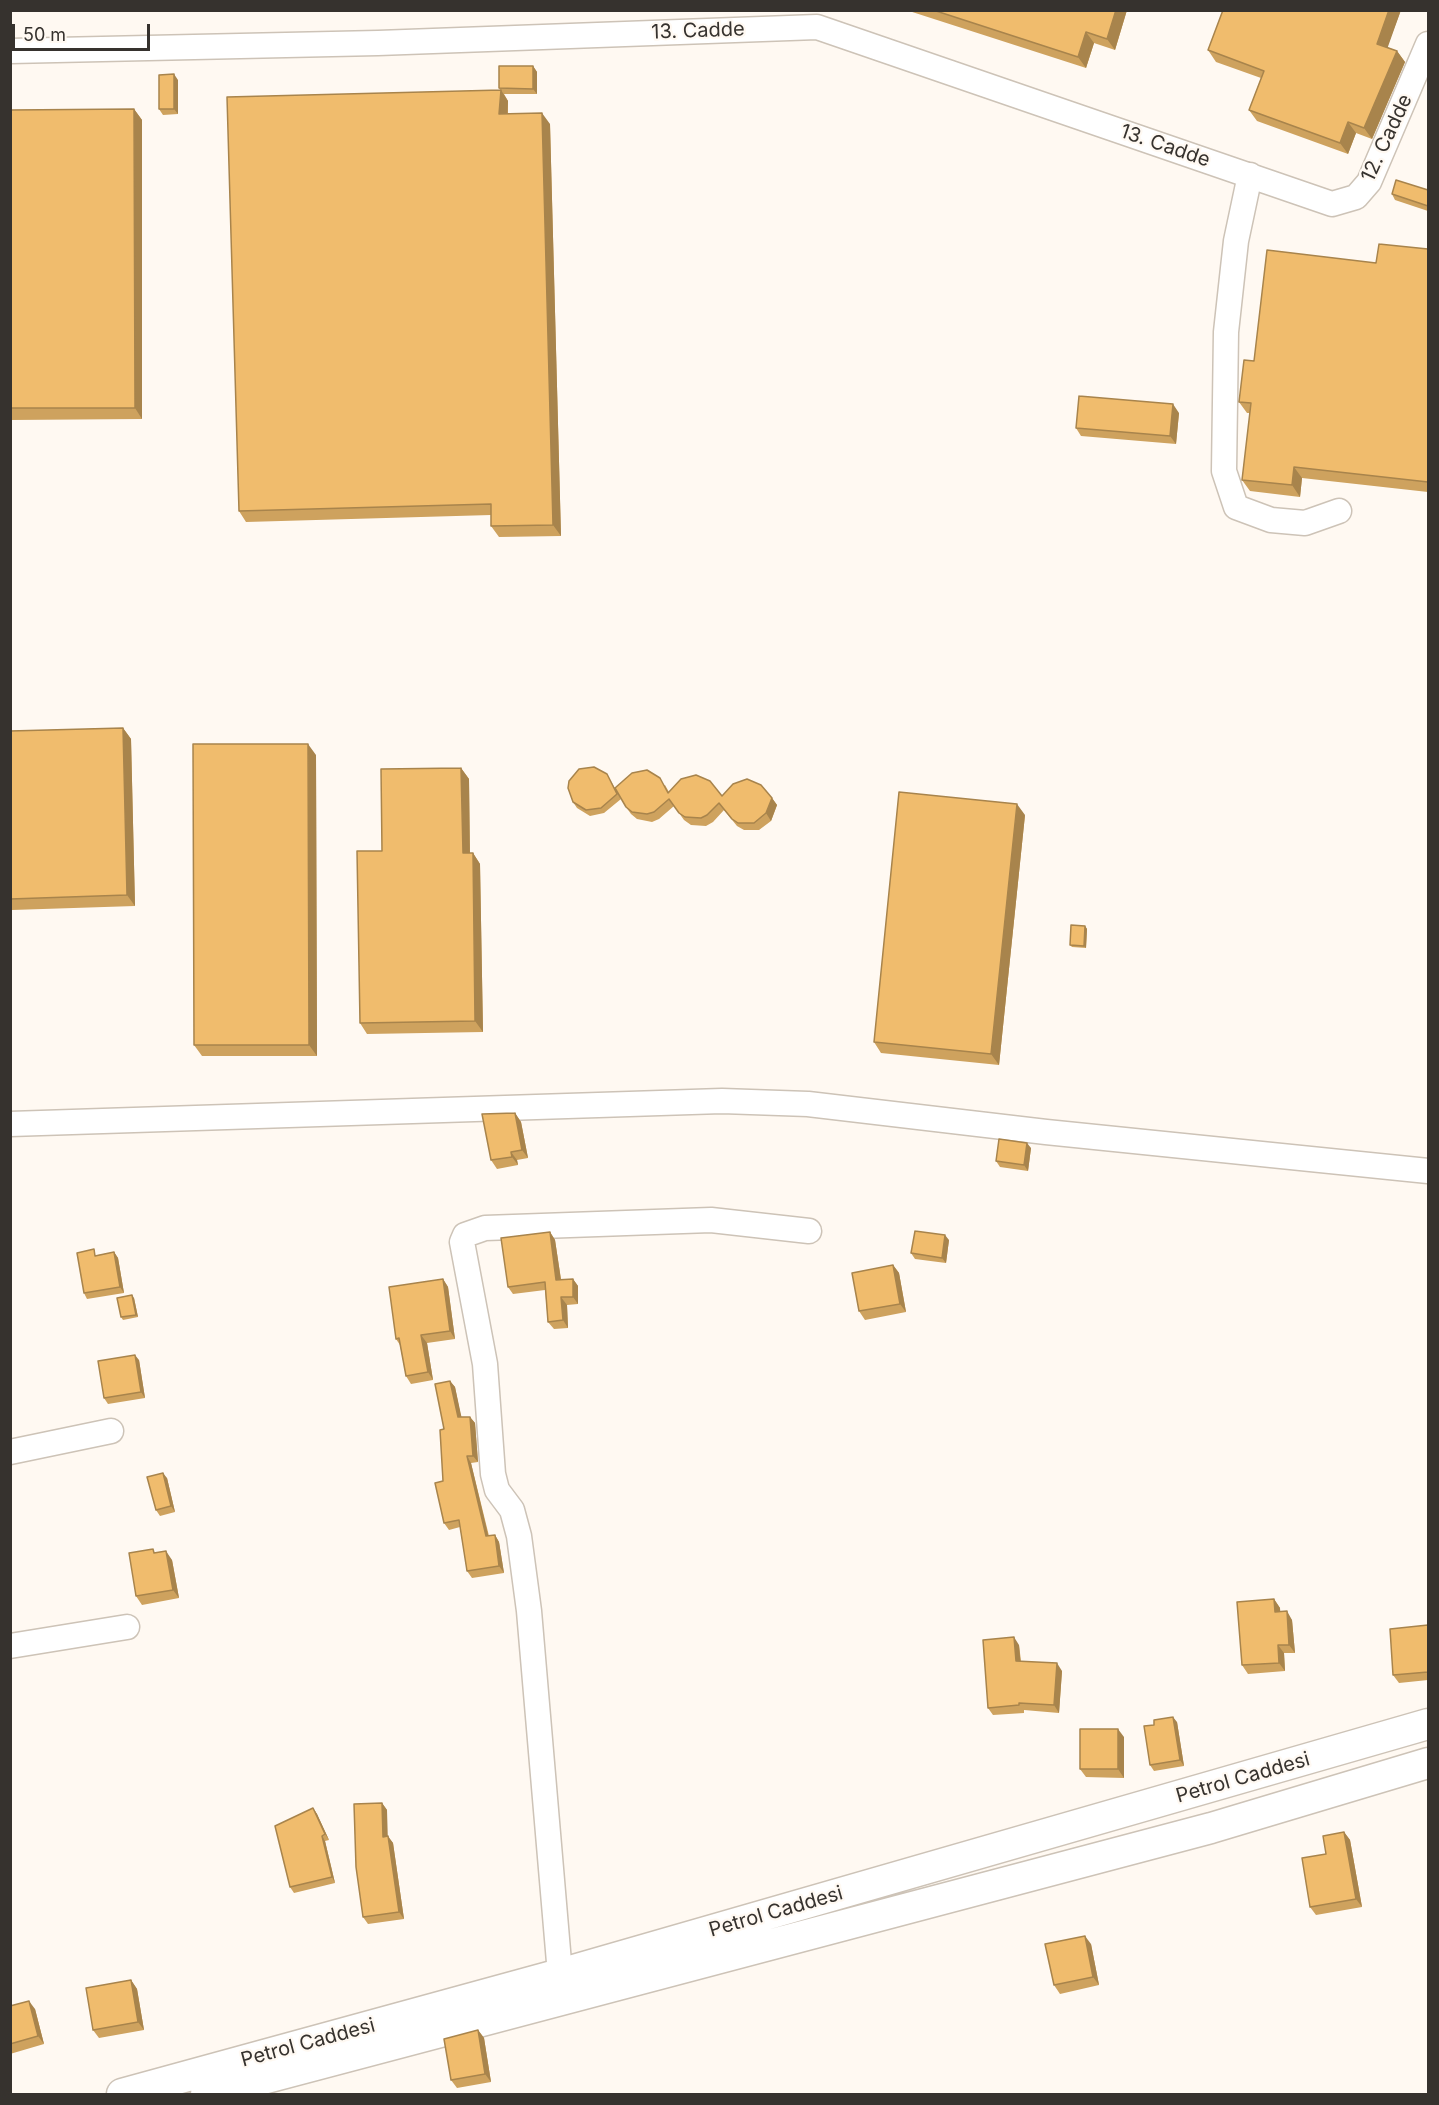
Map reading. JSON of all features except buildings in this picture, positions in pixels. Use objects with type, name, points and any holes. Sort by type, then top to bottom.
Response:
[{"type":"main road","name":"Petrol Caddesi","points":[[122,2094],[560,1974],[1428,1724]]},
{"type":"main road","name":"Petrol Caddesi","points":[[206,2094],[1211,1828],[1428,1763]]},
{"type":"street","name":"13. Cadde","points":[[10,51],[378,43],[820,19],[1332,204],[1356,197]]},
{"type":"street","name":"12. Cadde","points":[[1356,197],[1369,182],[1428,44]]},
{"type":"street","points":[[1250,176],[1236,241],[1226,332],[1224,471],[1236,507],[1271,520],[1305,524],[1339,511]]},
{"type":"street","points":[[10,1124],[710,1101],[797,1103],[1046,1132],[1428,1171]]},
{"type":"street","points":[[560,1974],[528,1600],[519,1536],[512,1510],[497,1490],[492,1474],[485,1364],[462,1242],[465,1235],[485,1228],[711,1220],[809,1231]]},
{"type":"street","points":[[10,1452],[111,1431]]},
{"type":"street","points":[[10,1646],[127,1627]]}]
